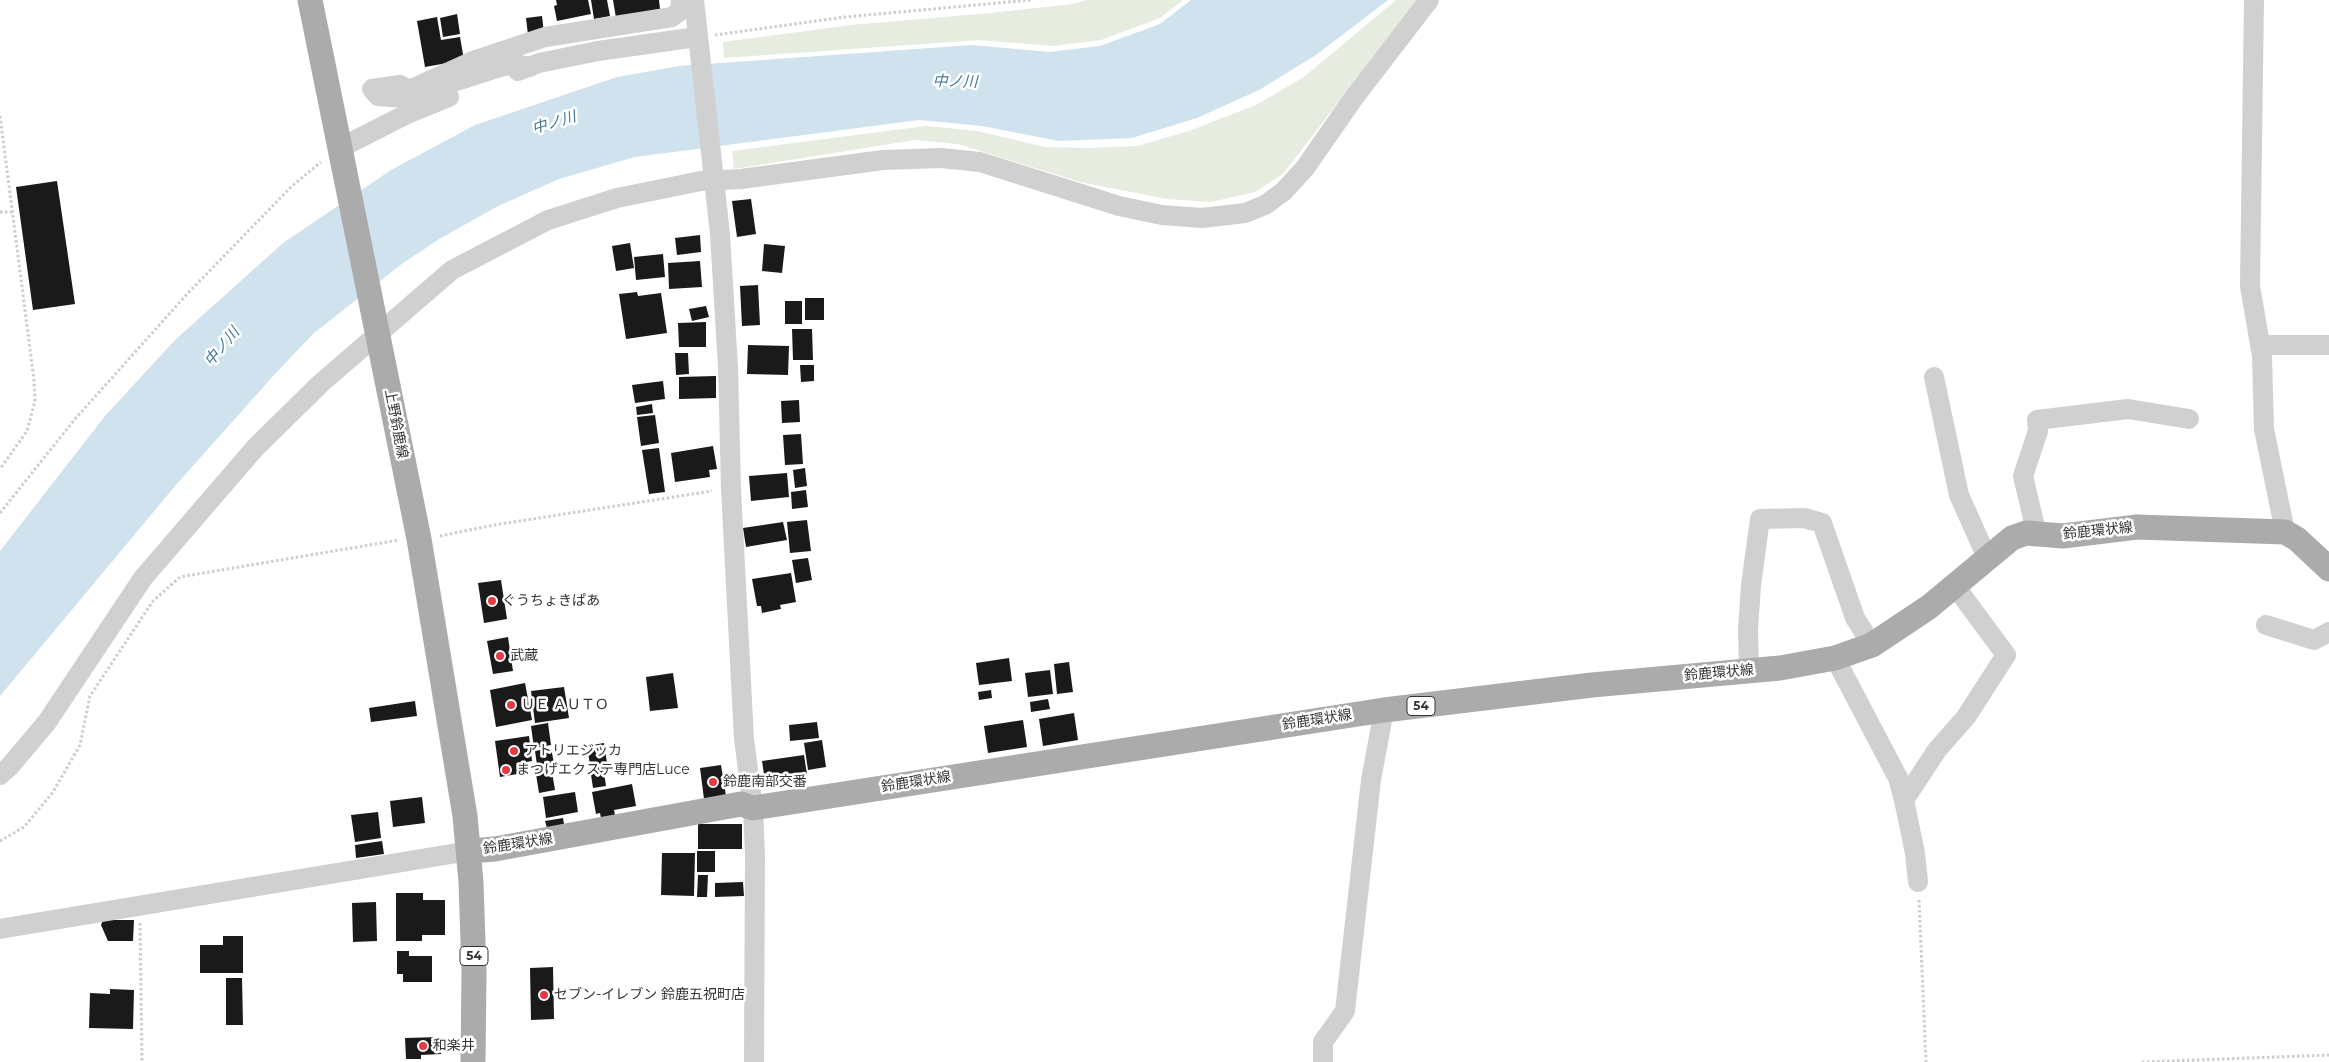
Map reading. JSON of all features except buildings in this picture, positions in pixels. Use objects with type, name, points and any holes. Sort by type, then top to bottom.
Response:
[{"type":"main road","name":"上野鈴鹿線","points":[[310,0],[419,539],[469,851]]},
{"type":"main road","name":"鈴鹿環状線","points":[[473,1062],[474,972],[469,851],[495,849],[741,804],[753,808],[1384,710],[1592,685],[1749,671],[1835,658],[1872,644],[1929,607],[1988,560],[2012,538],[2026,533],[2063,536],[2137,527],[2285,532]]},
{"type":"main road","points":[[2285,532],[2297,539],[2329,569]]},
{"type":"street","points":[[530,67],[515,64],[404,98],[378,96],[372,89],[400,86],[409,90],[474,61],[545,37],[672,17],[680,11],[681,0]]},
{"type":"street","points":[[694,0],[709,179],[720,234],[728,368],[731,489],[744,740],[753,808],[755,855],[754,1062]]},
{"type":"street","points":[[0,775],[10,766],[47,722],[148,571],[254,448],[320,384],[366,346],[376,329],[452,270],[548,220],[617,198],[709,179],[883,160],[941,158],[980,162],[1119,206],[1162,215],[1202,218],[1245,213],[1265,205],[1284,192],[1305,168],[1354,99],[1429,0]]},
{"type":"street","points":[[2254,0],[2250,286],[2261,345],[2264,429],[2285,532]]},
{"type":"street","points":[[340,148],[406,114],[530,67],[598,51],[697,41]]},
{"type":"street","points":[[2261,345],[2329,345]]},
{"type":"street","points":[[1934,377],[1959,495],[1988,560]]},
{"type":"street","points":[[2037,535],[2023,476],[2038,431],[2038,420],[2128,409],[2189,419]]},
{"type":"street","points":[[1749,671],[1748,630],[1751,585],[1760,519],[1804,518],[1822,523],[1855,618],[1872,644]]},
{"type":"street","points":[[1904,800],[1937,750],[1966,716],[2006,655],[1954,586]]},
{"type":"street","points":[[2266,625],[2314,640],[2329,632]]},
{"type":"street","points":[[1835,658],[1898,778],[1915,853],[1918,882]]},
{"type":"street","points":[[1323,1062],[1323,1042],[1345,1012],[1371,780],[1384,710]]},
{"type":"street","points":[[0,928],[469,851]]},
{"type":"path","points":[[697,41],[845,17],[1031,0]]},
{"type":"path","points":[[0,116],[34,380],[35,401],[26,431],[0,469]]},
{"type":"path","points":[[0,513],[75,419],[188,293],[292,186],[340,148]]},
{"type":"path","points":[[0,212],[13,212]]},
{"type":"path","points":[[0,841],[24,827],[53,792],[80,745],[90,696],[154,601],[180,577],[419,539],[494,524],[731,489]]},
{"type":"path","points":[[1918,882],[1926,1062]]},
{"type":"path","points":[[140,904],[142,1062]]},
{"type":"path","points":[[2142,1062],[2329,1055]]},
{"type":"shaded area","points":[[1087,0],[1183,0],[1160,18],[1101,40],[1054,46],[979,40],[724,58],[723,42],[851,25],[1073,4]]},
{"type":"shaded area","points":[[1396,0],[1417,0],[1283,174],[1255,192],[1211,202],[1167,199],[1080,182],[958,144],[915,140],[734,169],[732,151],[926,126],[977,131],[1045,147],[1137,146],[1189,131],[1256,105],[1304,77]]},
{"type":"water","name":"中ノ川","points":[[1191,0],[1388,0],[1316,55],[1259,90],[1197,118],[1132,138],[1059,141],[982,126],[919,120],[635,157],[559,179],[498,206],[441,238],[403,263],[314,333],[175,486],[0,696],[0,551],[105,416],[175,340],[283,243],[391,170],[475,125],[617,77],[679,66],[972,45],[1049,52],[1100,46],[1160,24]]},
{"type":"place","name":"ぐうちょきぱあ","points":[[492,601]]},
{"type":"place","name":"武蔵","points":[[500,656]]},
{"type":"place","name":"ＵＥ ＡＵＴＯ","points":[[511,705]]},
{"type":"place","name":"アトリエジッカ","points":[[514,751]]},
{"type":"place","name":"まつげエクステ専門店Luce","points":[[506,770]]},
{"type":"place","name":"鈴鹿南部交番","points":[[713,782]]},
{"type":"place","name":"セブン-イレブン 鈴鹿五祝町店","points":[[544,995]]},
{"type":"place","name":"和楽井","points":[[423,1046]]}]
